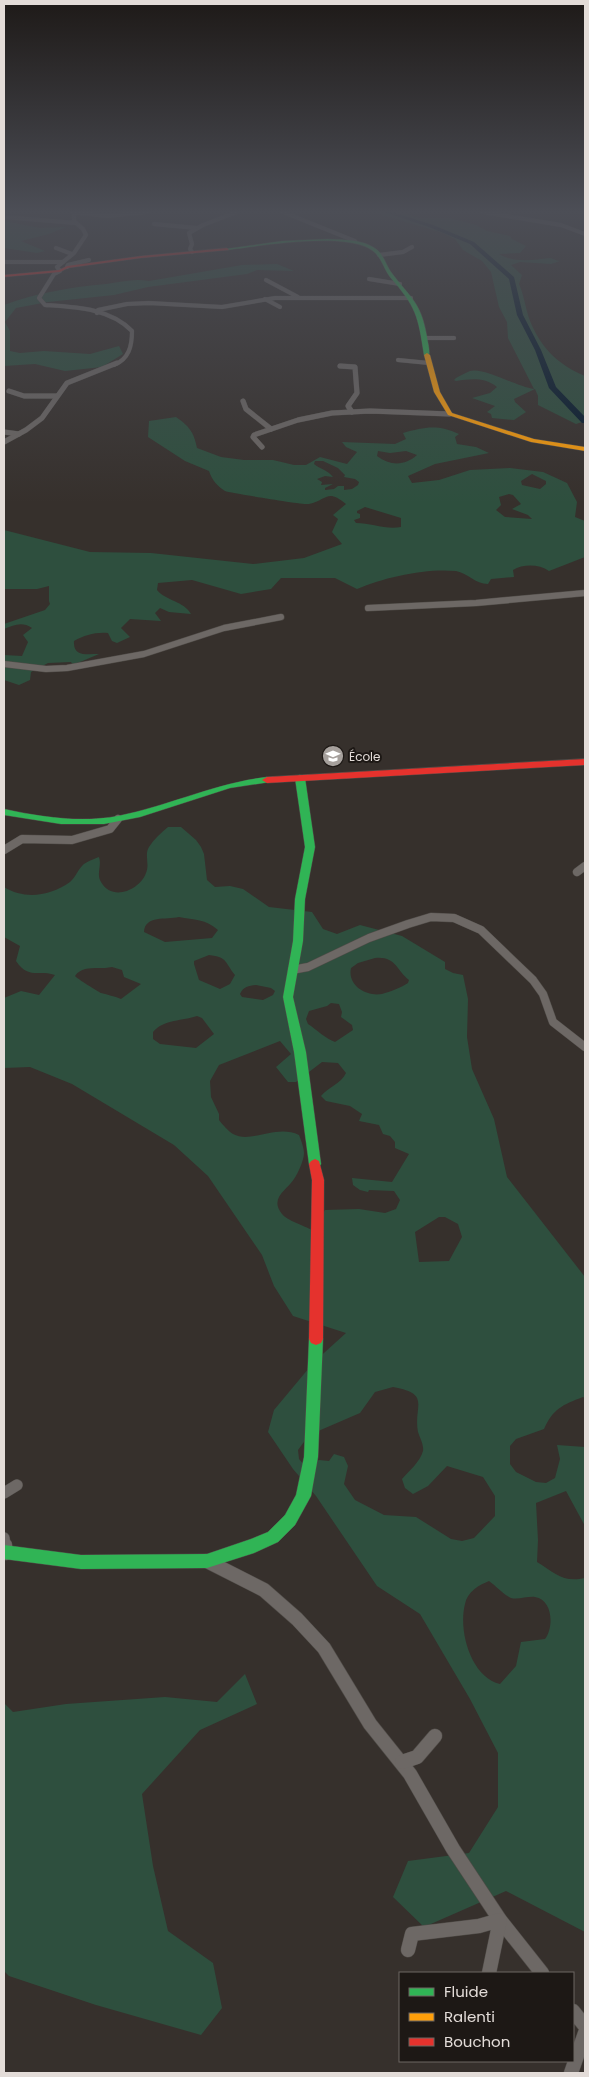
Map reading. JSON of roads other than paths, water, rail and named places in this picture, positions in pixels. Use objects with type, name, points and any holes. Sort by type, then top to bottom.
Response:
[{"type":"street","points":[[4,442],[42,418],[70,381],[118,364],[128,354],[133,336],[130,328],[107,315],[97,313],[90,309]]},
{"type":"street","points":[[97,313],[98,310],[102,309]]},
{"type":"street","points":[[416,309],[419,314],[437,392],[450,414]]},
{"type":"street","points":[[425,338],[454,338]]},
{"type":"street","points":[[398,360],[429,363]]},
{"type":"street","points":[[340,366],[355,367],[357,392],[348,406],[352,412]]},
{"type":"street","points":[[9,391],[24,396],[58,396]]},
{"type":"street","points":[[243,401],[246,409],[271,429]]},
{"type":"street","points":[[262,447],[253,436],[271,429],[330,414],[352,412],[450,414],[531,440],[585,449]]},
{"type":"street","points":[[4,432],[19,434]]},
{"type":"street","points":[[368,608],[476,603],[585,593]]},
{"type":"street","points":[[4,664],[46,669],[67,668],[144,654],[224,628],[281,617]]},
{"type":"street","points":[[4,812],[62,822],[118,819],[227,786],[262,780],[585,762]]},
{"type":"street","points":[[4,1538],[5,1553],[81,1562],[207,1561],[265,1541],[282,1529],[298,1508],[309,1475],[318,1288],[318,1180],[300,1052],[288,997],[298,941],[300,900],[310,847],[300,778]]},
{"type":"street","points":[[4,850],[22,839],[72,840],[110,829],[118,819]]},
{"type":"street","points":[[577,872],[585,866]]},
{"type":"street","points":[[292,970],[308,967],[369,938],[408,924],[431,917],[454,918],[481,930],[533,980],[543,994],[553,1022],[585,1047]]},
{"type":"street","points":[[4,1493],[17,1485]]},
{"type":"street","points":[[207,1561],[264,1590],[314,1636],[324,1648],[370,1724],[402,1762],[466,1870],[500,1920],[541,1972]]},
{"type":"street","points":[[402,1762],[417,1758],[435,1736]]},
{"type":"street","points":[[408,1950],[412,1934],[479,1926],[500,1920]]},
{"type":"street","points":[[489,1972],[500,1920]]},
{"type":"street","points":[[574,2012],[585,2026]]},
{"type":"street","points":[[571,2073],[585,2033]]},
{"type":"waterway","points":[[519,309],[553,388],[585,421]]},
{"type":"place","name":"École","points":[[333,756]]}]
